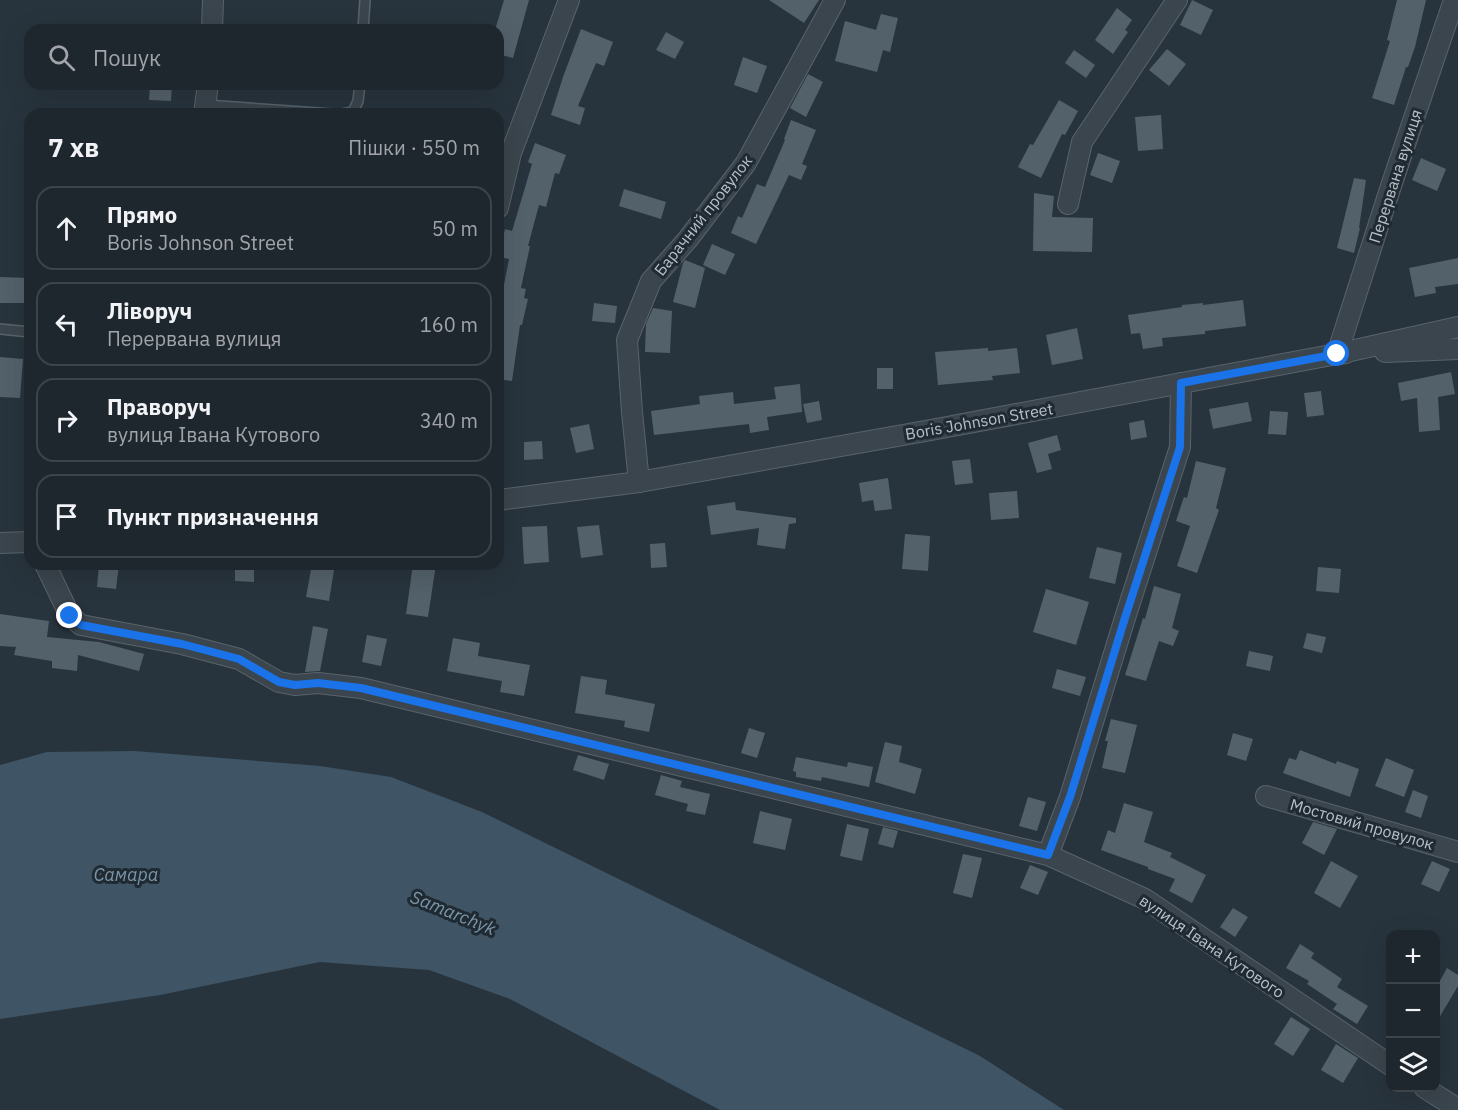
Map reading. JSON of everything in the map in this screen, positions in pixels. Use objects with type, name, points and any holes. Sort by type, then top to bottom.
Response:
[{"type":"street","points":[[212,24],[213,0]]},
{"type":"street","points":[[504,183],[511,153],[569,0]]},
{"type":"street","name":"Барачний провулок","points":[[639,482],[627,340],[651,281],[688,238],[746,163],[835,0]]},
{"type":"street","points":[[1068,204],[1082,142],[1177,0]]},
{"type":"street","name":"Перервана вулиця","points":[[1337,354],[1454,0]]},
{"type":"street","points":[[205,108],[207,90]]},
{"type":"street","name":"Boris Johnson Street","points":[[504,499],[639,482],[931,430],[1337,354],[1458,327]]},
{"type":"street","points":[[1337,354],[1458,349]]},
{"type":"street","points":[[1048,855],[1070,797],[1180,447],[1181,383]]},
{"type":"street","points":[[0,543],[24,543]]},
{"type":"street","name":"вулиця Івана Кутового","points":[[48,570],[70,616],[81,625],[182,644],[239,659],[279,682],[295,685],[318,683],[361,688],[1048,855],[1145,899],[1386,1062]]},
{"type":"street","name":"Мостовий провулок","points":[[1266,796],[1458,852]]},
{"type":"street","points":[[1431,1092],[1458,1109]]},
{"type":"lane","points":[[363,24],[365,0]]},
{"type":"lane","points":[[355,108],[359,90]]},
{"type":"lane","points":[[0,329],[24,331]]},
{"type":"water","name":"Самара","points":[[135,751],[320,766],[391,777],[482,812],[980,1056],[1064,1110],[720,1110],[510,999],[429,970],[320,962],[160,995],[0,1019],[0,765],[47,752]]},
{"type":"building","points":[[504,0],[529,0],[513,58],[504,56],[504,24],[497,24]]},
{"type":"building","points":[[769,0],[819,0],[804,23]]},
{"type":"building","points":[[1192,0],[1213,10],[1201,35],[1180,25]]},
{"type":"building","points":[[1397,0],[1426,0],[1415,47],[1394,105],[1372,98],[1390,41],[1387,40]]},
{"type":"building","points":[[1117,8],[1132,20],[1125,30],[1128,32],[1113,54],[1095,40]]},
{"type":"building","points":[[881,14],[898,18],[890,52],[883,50],[877,72],[835,61],[845,21],[876,30]]},
{"type":"building","points":[[581,29],[613,42],[604,66],[596,63],[578,106],[585,108],[580,125],[551,115]]},
{"type":"building","points":[[666,32],[684,42],[675,59],[656,50]]},
{"type":"building","points":[[1167,49],[1186,64],[1169,86],[1149,70]]},
{"type":"building","points":[[1074,50],[1095,65],[1086,78],[1065,63]]},
{"type":"building","points":[[743,57],[767,66],[757,93],[734,85]]},
{"type":"building","points":[[808,74],[823,82],[806,117],[790,108]]},
{"type":"building","points":[[150,90],[172,90],[171,101],[149,100]]},
{"type":"building","points":[[1059,100],[1078,111],[1065,135],[1062,134],[1041,178],[1018,167]]},
{"type":"building","points":[[1161,115],[1163,149],[1138,151],[1135,117]]},
{"type":"building","points":[[791,120],[816,130],[802,164],[807,166],[801,180],[789,175],[756,244],[731,233],[738,216],[742,218],[757,184],[765,187]]},
{"type":"building","points":[[535,143],[566,155],[559,174],[555,173],[546,207],[539,205],[528,246],[530,246],[521,288],[526,289],[524,298],[528,299],[522,325],[520,325],[512,381],[504,380],[504,285],[509,259],[504,258],[504,234],[505,229],[512,231],[532,164],[528,162]]},
{"type":"building","points":[[1098,153],[1120,161],[1112,183],[1090,175]]},
{"type":"building","points":[[1421,158],[1446,169],[1437,191],[1412,180]]},
{"type":"building","points":[[1354,178],[1366,180],[1360,228],[1354,253],[1337,248]]},
{"type":"building","points":[[624,189],[666,202],[661,219],[619,206]]},
{"type":"building","points":[[1034,193],[1054,196],[1052,217],[1093,218],[1092,252],[1033,251]]},
{"type":"building","points":[[712,244],[735,254],[725,275],[703,265]]},
{"type":"building","points":[[1458,258],[1458,284],[1435,287],[1436,293],[1415,297],[1409,268]]},
{"type":"building","points":[[685,260],[705,268],[695,308],[673,302]]},
{"type":"building","points":[[0,277],[24,278],[24,303],[0,303]]},
{"type":"building","points":[[1243,300],[1246,326],[1205,331],[1205,334],[1162,338],[1163,346],[1143,349],[1140,333],[1131,334],[1128,315],[1182,307],[1182,305]]},
{"type":"building","points":[[594,303],[617,306],[615,323],[592,321]]},
{"type":"building","points":[[653,308],[672,311],[670,353],[645,352],[646,324]]},
{"type":"building","points":[[1077,328],[1083,359],[1052,365],[1046,335]]},
{"type":"building","points":[[988,348],[988,351],[1017,348],[1020,373],[992,376],[993,380],[938,385],[935,352]]},
{"type":"building","points":[[0,357],[23,359],[20,398],[0,397]]},
{"type":"building","points":[[877,368],[893,368],[893,389],[877,389]]},
{"type":"building","points":[[1451,372],[1455,394],[1438,397],[1440,430],[1419,432],[1417,398],[1401,401],[1398,383]]},
{"type":"building","points":[[800,384],[802,412],[767,417],[769,430],[750,433],[749,424],[654,435],[651,411],[700,404],[699,396],[733,392],[734,404],[776,399],[774,387]]},
{"type":"building","points":[[1321,391],[1324,415],[1307,417],[1304,393]]},
{"type":"building","points":[[819,401],[822,420],[807,423],[803,404]]},
{"type":"building","points":[[1248,402],[1252,421],[1213,429],[1209,409]]},
{"type":"building","points":[[1270,411],[1288,412],[1286,435],[1268,434]]},
{"type":"building","points":[[1144,420],[1147,437],[1131,440],[1129,423]]},
{"type":"building","points":[[589,424],[594,449],[576,453],[570,428]]},
{"type":"building","points":[[1057,435],[1061,450],[1048,454],[1052,469],[1037,473],[1028,443]]},
{"type":"building","points":[[542,441],[543,459],[524,460],[524,442]]},
{"type":"building","points":[[970,459],[973,483],[955,485],[952,461]]},
{"type":"building","points":[[1196,461],[1226,468],[1216,508],[1219,510],[1197,573],[1177,566],[1190,526],[1176,521],[1184,497],[1187,498]]},
{"type":"building","points":[[888,478],[892,509],[875,511],[873,500],[862,502],[859,483]]},
{"type":"building","points":[[1017,491],[1019,518],[991,520],[989,493]]},
{"type":"building","points":[[735,502],[736,510],[796,518],[796,523],[789,524],[785,549],[757,545],[759,528],[711,535],[707,506]]},
{"type":"building","points":[[599,525],[603,555],[581,558],[577,527]]},
{"type":"building","points":[[547,526],[549,562],[524,564],[522,527]]},
{"type":"building","points":[[905,534],[930,536],[928,571],[902,569]]},
{"type":"building","points":[[665,543],[667,567],[651,568],[650,544]]},
{"type":"building","points":[[1097,547],[1122,553],[1115,584],[1089,578]]},
{"type":"building","points":[[1318,567],[1341,569],[1339,593],[1316,591]]},
{"type":"building","points":[[98,570],[118,570],[116,589],[97,587]]},
{"type":"building","points":[[235,570],[254,570],[254,582],[235,581]]},
{"type":"building","points":[[311,570],[334,570],[329,601],[306,597]]},
{"type":"building","points":[[412,570],[435,570],[428,617],[406,614]]},
{"type":"building","points":[[1154,586],[1181,594],[1172,628],[1179,631],[1173,646],[1159,641],[1146,681],[1125,675]]},
{"type":"building","points":[[1046,589],[1089,602],[1076,645],[1033,632]]},
{"type":"building","points":[[0,614],[49,621],[47,637],[99,642],[144,654],[139,671],[78,655],[77,671],[52,668],[52,661],[14,655],[16,647],[0,646]]},
{"type":"building","points":[[313,626],[328,629],[320,671],[305,672]]},
{"type":"building","points":[[1307,633],[1326,637],[1322,653],[1303,648]]},
{"type":"building","points":[[367,635],[387,639],[381,666],[362,662]]},
{"type":"building","points":[[453,638],[480,643],[478,656],[530,665],[524,696],[500,692],[502,681],[447,671]]},
{"type":"building","points":[[1249,651],[1273,656],[1270,671],[1246,666]]},
{"type":"building","points":[[1057,669],[1086,677],[1080,696],[1052,688]]},
{"type":"building","points":[[581,676],[607,680],[605,694],[655,704],[649,732],[624,727],[625,721],[575,713]]},
{"type":"building","points":[[1111,719],[1137,725],[1125,773],[1102,768],[1108,741],[1105,741]]},
{"type":"building","points":[[749,728],[765,733],[757,758],[741,753]]},
{"type":"building","points":[[1233,733],[1253,739],[1246,761],[1227,755]]},
{"type":"building","points":[[885,742],[902,746],[899,762],[922,769],[915,794],[875,782]]},
{"type":"building","points":[[1300,750],[1336,764],[1337,761],[1359,769],[1350,797],[1283,773],[1289,758],[1296,760]]},
{"type":"building","points":[[578,755],[609,764],[604,780],[573,770]]},
{"type":"building","points":[[796,757],[847,767],[848,762],[873,767],[869,787],[822,777],[821,781],[796,777],[796,772],[793,771]]},
{"type":"building","points":[[1386,758],[1414,770],[1404,797],[1375,786]]},
{"type":"building","points":[[661,775],[682,781],[680,787],[710,794],[705,815],[686,811],[688,804],[655,795]]},
{"type":"building","points":[[1413,790],[1428,796],[1421,818],[1405,812]]},
{"type":"building","points":[[1028,797],[1046,802],[1037,831],[1019,826]]},
{"type":"building","points":[[1124,803],[1153,812],[1144,842],[1172,853],[1170,857],[1206,875],[1192,903],[1169,891],[1175,879],[1101,850],[1108,830],[1115,833]]},
{"type":"building","points":[[760,811],[792,819],[785,850],[753,843]]},
{"type":"building","points":[[1313,822],[1337,829],[1324,855],[1302,843]]},
{"type":"building","points":[[847,824],[869,829],[862,861],[840,856]]},
{"type":"building","points":[[883,827],[898,831],[893,848],[878,844]]},
{"type":"building","points":[[963,854],[982,858],[972,898],[953,893]]},
{"type":"building","points":[[1331,861],[1358,876],[1340,908],[1314,893]]},
{"type":"building","points":[[1432,861],[1450,869],[1439,892],[1421,884]]},
{"type":"building","points":[[1030,865],[1048,872],[1038,895],[1020,888]]},
{"type":"building","points":[[1233,908],[1248,917],[1235,937],[1220,927]]},
{"type":"building","points":[[1300,944],[1314,953],[1311,958],[1342,979],[1337,987],[1368,1006],[1357,1024],[1333,1009],[1337,1004],[1307,984],[1309,981],[1286,968]]},
{"type":"building","points":[[1447,968],[1458,975],[1458,986],[1440,1016],[1440,984]]},
{"type":"building","points":[[1291,1017],[1310,1029],[1293,1056],[1274,1044]]},
{"type":"building","points":[[1336,1044],[1358,1058],[1343,1083],[1321,1070]]},
{"type":"route","points":[[70,616],[81,625],[182,644],[239,659],[279,682],[295,685],[318,683],[361,688],[1048,855],[1070,797],[1180,447],[1181,383],[1337,354]]},
{"type":"water label","name":"Samarchyk","points":[[453,913]]}]
